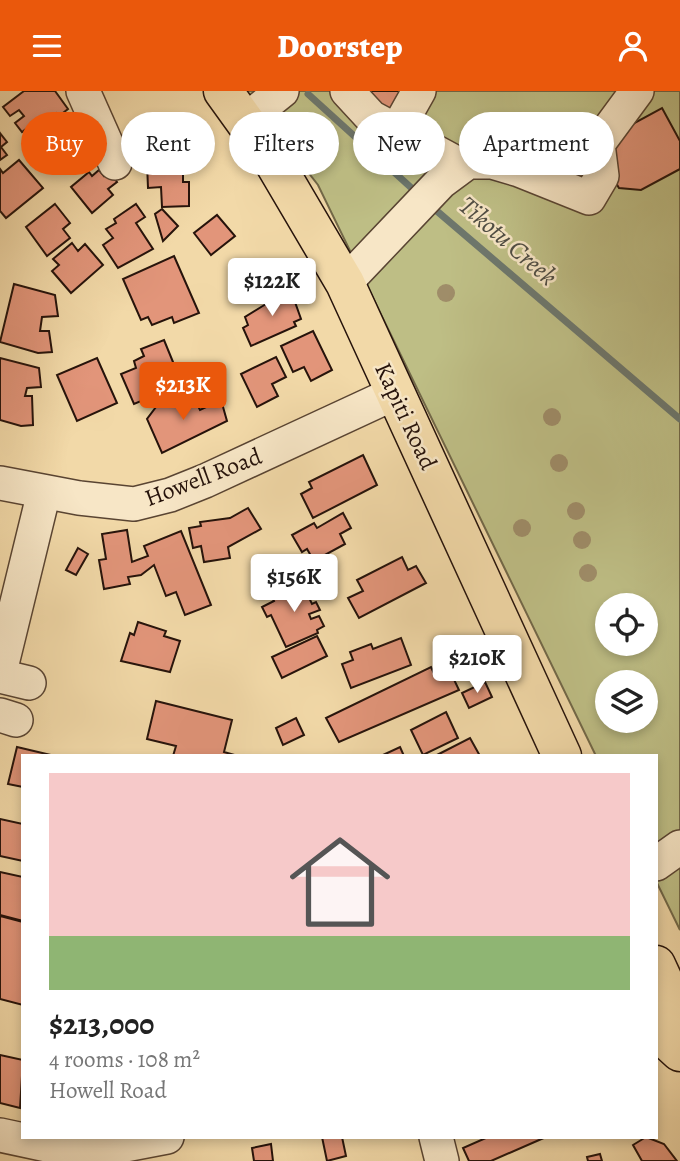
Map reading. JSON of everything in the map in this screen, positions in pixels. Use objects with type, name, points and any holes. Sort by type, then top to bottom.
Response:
[{"type":"main road","name":"Kapiti Road","points":[[235,105],[308,216],[345,283],[561,754]]},
{"type":"main road","points":[[658,1032],[680,1052]]},
{"type":"street","points":[[83,91],[115,163]]},
{"type":"street","points":[[235,105],[282,91]]},
{"type":"street","points":[[347,91],[366,112]]},
{"type":"street","points":[[407,112],[419,91]]},
{"type":"street","points":[[345,283],[451,173],[478,160],[492,162],[589,198],[602,176],[598,144],[637,91]]},
{"type":"street","points":[[445,168],[451,173]]},
{"type":"street","name":"Howell Road","points":[[0,483],[134,504],[170,495],[395,393]]},
{"type":"street","points":[[10,677],[44,492]]},
{"type":"street","points":[[658,862],[680,847]]},
{"type":"street","points":[[0,1135],[84,1153],[157,1139]]},
{"type":"street","points":[[436,1139],[442,1161]]},
{"type":"green space","points":[[245,91],[680,91],[680,930],[658,885],[658,754],[595,754],[318,185],[310,175],[339,175],[339,112],[261,112]]},
{"type":"building","points":[[24,91],[55,91],[68,109],[64,112],[21,112],[19,110],[10,116],[3,107]]},
{"type":"building","points":[[367,91],[412,91],[388,112],[383,112]]},
{"type":"building","points":[[662,108],[680,141],[680,169],[641,190],[619,188],[611,175],[614,175],[614,134]]},
{"type":"building","points":[[21,118],[21,131],[15,123]]},
{"type":"building","points":[[0,133],[7,142],[1,147],[7,155],[0,160]]},
{"type":"building","points":[[19,160],[21,175],[32,175],[43,188],[6,218],[0,211],[0,169],[3,173]]},
{"type":"building","points":[[109,172],[117,182],[108,189],[113,195],[92,213],[71,187],[85,175],[104,176]]},
{"type":"building","points":[[147,175],[183,175],[183,182],[189,182],[189,206],[162,207],[161,187],[148,188]]},
{"type":"building","points":[[55,204],[70,223],[63,229],[70,238],[47,256],[26,227]]},
{"type":"building","points":[[136,204],[145,217],[136,223],[153,249],[118,268],[103,245],[113,238],[106,229],[116,223],[114,219]]},
{"type":"building","points":[[162,209],[178,226],[163,241],[155,214]]},
{"type":"building","points":[[217,215],[235,236],[211,255],[194,233]]},
{"type":"building","points":[[72,243],[78,251],[85,244],[103,265],[71,293],[52,271],[59,265],[53,259]]},
{"type":"building","points":[[174,256],[199,313],[174,323],[172,317],[152,325],[148,317],[141,320],[123,279]]},
{"type":"building","points":[[14,284],[55,295],[58,316],[42,317],[40,331],[49,331],[52,352],[38,353],[0,342]]},
{"type":"building","points":[[290,288],[301,319],[294,322],[296,326],[251,346],[243,328],[248,325],[245,317],[266,304],[264,300]]},
{"type":"building","points":[[313,331],[332,370],[311,381],[304,367],[293,372],[281,346]]},
{"type":"building","points":[[164,340],[182,384],[134,404],[121,374],[136,368],[134,361],[144,356],[141,349]]},
{"type":"building","points":[[276,357],[286,377],[272,384],[278,396],[257,407],[241,374]]},
{"type":"building","points":[[0,358],[39,368],[41,387],[27,388],[25,396],[32,396],[33,425],[21,426],[0,420]]},
{"type":"building","points":[[97,358],[117,403],[77,421],[57,375]]},
{"type":"building","points":[[172,399],[190,405],[196,402],[200,410],[221,400],[227,421],[162,453],[147,419],[159,403]]},
{"type":"building","points":[[363,455],[377,485],[313,518],[301,494],[312,488],[309,482]]},
{"type":"building","points":[[248,508],[261,529],[228,547],[230,558],[204,562],[201,546],[193,548],[189,528],[201,526],[200,522],[230,518]]},
{"type":"building","points":[[343,513],[351,528],[340,534],[345,544],[314,561],[307,549],[302,552],[292,535],[314,523],[317,528]]},
{"type":"building","points":[[127,530],[132,562],[148,556],[144,546],[181,531],[211,605],[185,615],[176,592],[166,596],[154,565],[141,575],[128,577],[130,584],[104,589],[99,560],[106,559],[102,534]]},
{"type":"building","points":[[78,548],[88,554],[76,575],[66,570]]},
{"type":"building","points":[[402,557],[408,570],[416,566],[426,583],[359,618],[348,598],[363,591],[357,580]]},
{"type":"building","points":[[301,581],[312,604],[316,602],[320,610],[309,614],[311,619],[319,616],[324,626],[317,630],[318,633],[286,647],[271,615],[267,617],[262,607],[274,601],[271,595]]},
{"type":"building","points":[[138,622],[166,631],[164,636],[180,641],[170,672],[121,661],[130,633],[134,635]]},
{"type":"building","points":[[317,636],[327,656],[282,678],[272,657]]},
{"type":"building","points":[[401,638],[411,665],[351,688],[342,664],[353,660],[350,652],[371,644],[373,649]]},
{"type":"building","points":[[431,667],[435,676],[449,669],[459,690],[339,742],[326,718]]},
{"type":"building","points":[[485,682],[492,697],[469,708],[462,693]]},
{"type":"building","points":[[156,701],[232,720],[224,752],[231,754],[174,754],[176,746],[147,739]]},
{"type":"building","points":[[446,712],[458,738],[423,754],[411,730]]},
{"type":"building","points":[[296,718],[304,735],[283,745],[276,728]]},
{"type":"building","points":[[470,738],[479,754],[439,754]]},
{"type":"building","points":[[17,747],[47,754],[21,754],[21,787],[8,784]]},
{"type":"building","points":[[400,747],[403,754],[385,754]]},
{"type":"building","points":[[0,819],[21,824],[21,861],[0,856]]},
{"type":"building","points":[[0,872],[21,877],[21,920],[0,915]]},
{"type":"building","points":[[0,916],[21,921],[21,1004],[0,999]]},
{"type":"building","points":[[0,1055],[21,1060],[20,1108],[0,1103]]},
{"type":"building","points":[[322,1139],[342,1139],[346,1156],[327,1161]]},
{"type":"building","points":[[483,1139],[541,1139],[491,1161],[469,1161],[463,1148]]},
{"type":"building","points":[[643,1139],[651,1139],[664,1144],[677,1161],[642,1161],[633,1145]]},
{"type":"building","points":[[271,1144],[273,1161],[254,1161],[252,1148]]},
{"type":"building","points":[[600,1154],[602,1161],[588,1161],[587,1157]]},
{"type":"waterway","name":"Tikotu Creek","points":[[308,94],[417,193]]},
{"type":"waterway","name":"Tikotu Creek","points":[[431,206],[680,419]]}]
